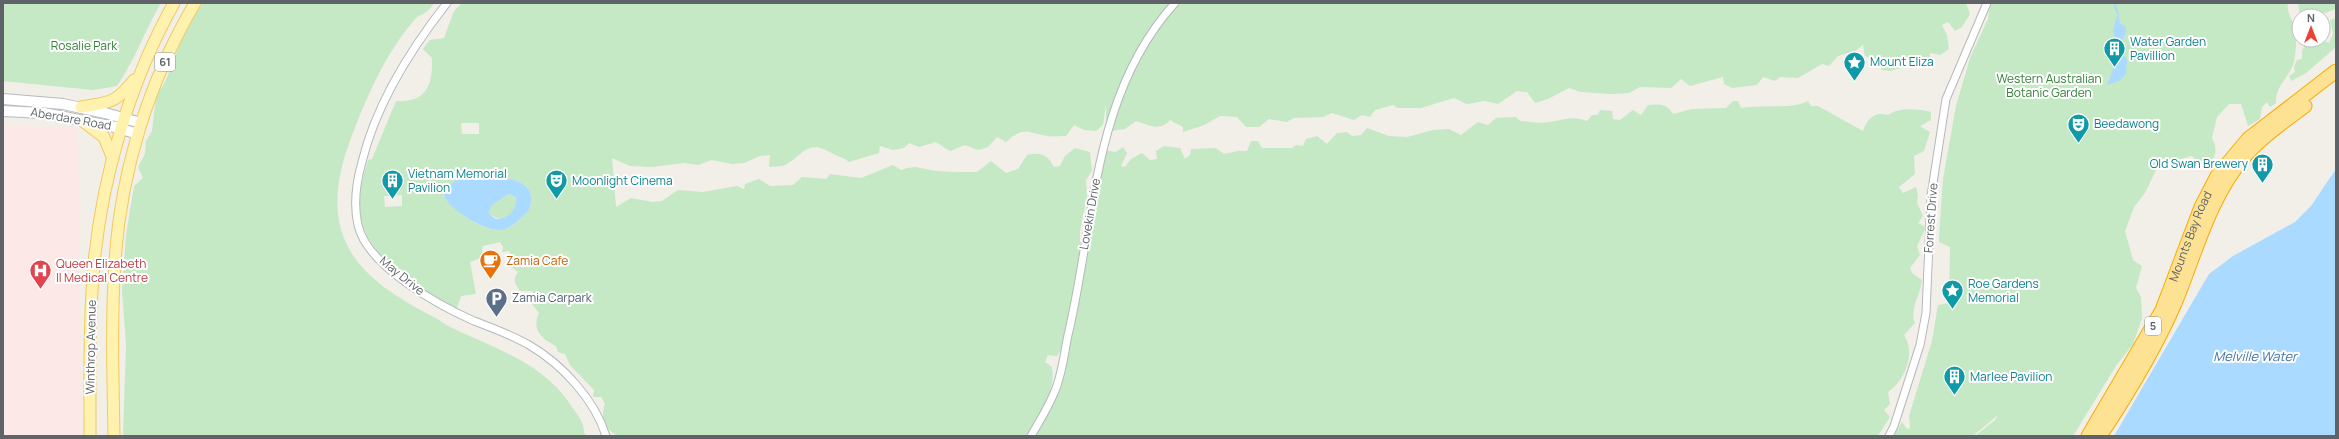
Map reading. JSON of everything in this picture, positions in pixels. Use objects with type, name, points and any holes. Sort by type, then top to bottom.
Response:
[{"type":"highway","name":"Mounts Bay Road","points":[[2088,436],[2162,310],[2201,208],[2217,176],[2248,139],[2336,71]]},
{"type":"highway","name":"Mounts Bay Road","points":[[2100,436],[2139,373],[2175,302],[2218,197],[2230,176],[2257,144],[2336,82]]},
{"type":"main road","name":"61","points":[[123,124],[141,72],[174,3]]},
{"type":"main road","name":"61","points":[[141,123],[158,76],[195,3]]},
{"type":"main road","points":[[81,107],[110,102],[120,98],[141,72]]},
{"type":"main road","name":"Aberdare Road","points":[[3,99],[81,107],[123,124],[138,134]]},
{"type":"main road","name":"Aberdare Road","points":[[3,111],[44,113],[84,122],[123,124],[141,123]]},
{"type":"main road","points":[[84,122],[104,137],[113,160]]},
{"type":"main road","name":"Winthrop Avenue","points":[[114,436],[115,261],[119,224],[141,123]]},
{"type":"main road","name":"Winthrop Avenue","points":[[90,436],[94,263],[99,224],[113,160],[123,124]]},
{"type":"street","name":"May Drive","points":[[447,3],[421,39],[400,72],[370,136],[356,183],[355,201],[358,226],[368,246],[377,256],[395,274],[422,294],[449,309],[530,345],[552,361],[577,386],[590,404],[606,436]]},
{"type":"street","name":"Lovekin Drive","points":[[1031,436],[1055,393],[1074,313],[1103,143],[1131,66],[1142,47],[1175,3]]},
{"type":"street","name":"Forrest Drive","points":[[1889,436],[1894,426],[1920,345],[1926,313],[1931,196],[1946,99],[1987,3]]},
{"type":"shaded area","name":"Queen Elizabeth II Medical Centre","points":[[3,126],[71,127],[78,131],[82,436],[3,436]]},
{"type":"green space","name":"Rosalie Park","points":[[3,3],[161,3],[129,66],[117,86],[93,90],[3,81]]},
{"type":"green space","points":[[203,3],[434,3],[424,14],[416,18],[395,45],[378,75],[351,138],[341,171],[337,199],[340,224],[348,247],[362,266],[381,284],[405,301],[448,326],[516,358],[546,377],[559,390],[577,414],[582,422],[584,433],[587,436],[123,436],[126,344],[122,291],[126,235],[134,186],[143,178],[138,167],[145,154],[146,141],[152,131],[156,97],[166,80],[184,33]]},
{"type":"green space","points":[[462,3],[1966,3],[1970,14],[1962,27],[1955,31],[1948,22],[1942,25],[1947,35],[1949,49],[1940,55],[1930,53],[1930,60],[1923,63],[1917,64],[1904,59],[1904,67],[1890,71],[1882,70],[1876,60],[1865,56],[1863,45],[1855,51],[1838,56],[1829,66],[1822,64],[1798,78],[1780,77],[1775,81],[1763,77],[1757,85],[1732,88],[1724,84],[1723,77],[1690,86],[1681,79],[1671,88],[1640,87],[1629,93],[1610,94],[1581,92],[1569,88],[1548,99],[1535,103],[1527,92],[1517,91],[1498,104],[1485,101],[1467,104],[1454,98],[1421,108],[1397,108],[1393,105],[1375,110],[1370,117],[1362,115],[1354,120],[1332,113],[1323,117],[1294,118],[1287,122],[1269,119],[1259,127],[1246,127],[1237,117],[1220,116],[1204,125],[1183,132],[1183,127],[1170,120],[1166,124],[1158,127],[1136,121],[1125,129],[1111,131],[1106,123],[1106,104],[1103,125],[1096,131],[1084,130],[1074,125],[1066,136],[1049,136],[1030,132],[1021,132],[1006,142],[997,137],[988,147],[978,150],[965,145],[950,151],[936,142],[919,147],[909,143],[904,148],[893,150],[880,146],[879,153],[849,162],[817,147],[807,149],[785,165],[769,167],[770,155],[760,156],[744,163],[732,164],[712,160],[698,165],[684,163],[652,167],[630,166],[612,158],[616,207],[631,198],[653,202],[662,201],[678,190],[703,192],[737,186],[744,189],[745,184],[759,179],[770,186],[793,185],[802,177],[826,179],[830,174],[861,178],[893,165],[901,170],[915,167],[937,171],[977,172],[991,161],[1006,173],[1018,169],[1027,155],[1039,154],[1049,159],[1054,167],[1060,166],[1065,156],[1075,148],[1090,152],[1092,171],[1086,180],[1087,197],[1080,231],[1080,259],[1066,342],[1057,356],[1048,355],[1045,362],[1052,367],[1053,377],[1049,394],[1026,436],[618,436],[609,430],[604,423],[603,414],[605,404],[601,397],[593,397],[594,390],[570,365],[565,354],[558,352],[556,346],[542,337],[539,333],[536,324],[539,313],[532,304],[535,295],[532,291],[520,291],[518,288],[515,283],[515,277],[518,272],[511,267],[512,256],[509,251],[502,252],[503,247],[500,242],[483,246],[482,251],[486,256],[470,262],[476,294],[461,296],[457,308],[445,304],[433,297],[395,269],[382,256],[364,230],[360,199],[362,181],[368,160],[372,159],[396,101],[415,99],[426,90],[431,76],[432,58],[423,49],[430,40],[444,38],[454,11]],"holes":[[[461,123],[479,123],[479,134],[462,134]],[[477,175],[516,180],[524,184],[529,190],[531,199],[529,210],[513,225],[501,229],[492,229],[473,222],[456,209],[444,195],[449,186],[462,178]],[[402,195],[402,206],[385,207],[384,196]]]},
{"type":"green space","name":"Western Australian Botanic Garden","points":[[1990,3],[2288,3],[2288,10],[2291,18],[2291,48],[2296,48],[2295,58],[2290,72],[2280,86],[2276,96],[2276,103],[2270,107],[2267,102],[2262,107],[2260,119],[2248,126],[2241,104],[2229,104],[2217,117],[2212,138],[2215,147],[2215,155],[2211,161],[2204,168],[2192,156],[2170,162],[2165,167],[2157,168],[2145,193],[2134,207],[2125,231],[2133,260],[2142,266],[2136,288],[2141,297],[2142,318],[2133,344],[2116,366],[2073,436],[1975,436],[1995,420],[1998,415],[1973,436],[1894,436],[1902,422],[1907,429],[1910,428],[1909,416],[1932,341],[1938,305],[1949,303],[1950,247],[1939,242],[1943,179],[1956,106],[1970,58],[1988,19]]},
{"type":"green space","points":[[2298,3],[2336,3],[2336,9],[2331,11],[2331,8],[2299,8]]},
{"type":"green space","points":[[2336,18],[2336,47],[2306,73],[2291,81],[2289,76],[2295,72],[2294,67],[2297,60],[2302,59],[2303,48],[2331,48],[2331,38],[2333,34],[2331,20]]},
{"type":"green space","points":[[1733,101],[1738,101],[1741,108],[1785,106],[1801,104],[1808,101],[1811,106],[1818,106],[1863,131],[1869,120],[1875,115],[1888,115],[1893,112],[1909,109],[1931,112],[1931,120],[1920,126],[1930,132],[1924,151],[1914,156],[1915,174],[1899,187],[1903,193],[1916,187],[1918,195],[1917,203],[1923,216],[1918,223],[1926,227],[1917,246],[1920,255],[1910,268],[1912,273],[1922,280],[1913,313],[1915,323],[1904,335],[1909,350],[1907,366],[1899,381],[1888,392],[1890,404],[1884,410],[1890,417],[1878,436],[1034,436],[1040,428],[1070,346],[1078,309],[1097,180],[1101,165],[1098,155],[1103,150],[1116,152],[1123,147],[1127,153],[1121,166],[1125,167],[1131,159],[1142,153],[1150,160],[1157,159],[1156,151],[1164,146],[1180,148],[1185,159],[1190,155],[1191,149],[1216,148],[1224,154],[1247,151],[1251,141],[1258,141],[1262,148],[1292,148],[1296,145],[1303,146],[1306,139],[1317,136],[1327,144],[1337,133],[1347,132],[1352,136],[1361,135],[1367,128],[1389,136],[1407,137],[1433,130],[1449,129],[1461,135],[1478,122],[1488,125],[1496,118],[1516,117],[1520,121],[1542,123],[1568,118],[1576,118],[1587,121],[1592,115],[1598,115],[1600,110],[1612,111],[1613,119],[1620,120],[1633,110],[1641,115],[1648,105],[1656,104],[1665,106],[1673,114],[1692,109],[1726,108]]},
{"type":"green space","points":[[509,194],[516,197],[515,207],[510,215],[496,218],[491,215],[489,212],[492,205]]},
{"type":"water","points":[[2118,14],[2120,23],[2126,27],[2126,29],[2120,43],[2116,44],[2113,29]]},
{"type":"water","points":[[2120,52],[2127,59],[2126,74],[2119,81],[2107,85],[2114,67],[2121,60]]},
{"type":"water","name":"Melville Water","points":[[2336,169],[2336,436],[2114,436],[2209,274],[2233,256],[2295,222],[2311,206]]},
{"type":"water","points":[[477,175],[507,178],[524,184],[529,190],[531,199],[529,210],[513,225],[501,230],[494,230],[486,227],[460,213],[447,201],[444,195],[446,190],[457,180]],"holes":[[[509,194],[516,197],[516,203],[511,213],[501,219],[492,217],[489,212],[492,205]]]},
{"type":"waterway","points":[[2114,3],[2118,14]]},
{"type":"waterway","points":[[2118,44],[2120,52]]},
{"type":"place","name":"Water Garden Pavillion","points":[[2114,68]]},
{"type":"place","name":"Mount Eliza","points":[[1854,82]]},
{"type":"place","name":"Beedawong","points":[[2079,144]]},
{"type":"place","name":"Old Swan Brewery","points":[[2263,184]]},
{"type":"place","name":"Vietnam Memorial Pavilion","points":[[392,200]]},
{"type":"place","name":"Moonlight Cinema","points":[[556,200]]},
{"type":"place","name":"Zamia Cafe","points":[[490,280]]},
{"type":"place","name":"Queen Elizabeth II Medical Centre","points":[[41,290]]},
{"type":"place","name":"Roe Gardens Memorial","points":[[1953,310]]},
{"type":"place","name":"Zamia Carpark","points":[[496,318]]},
{"type":"place","name":"Marlee Pavilion","points":[[1955,396]]}]
